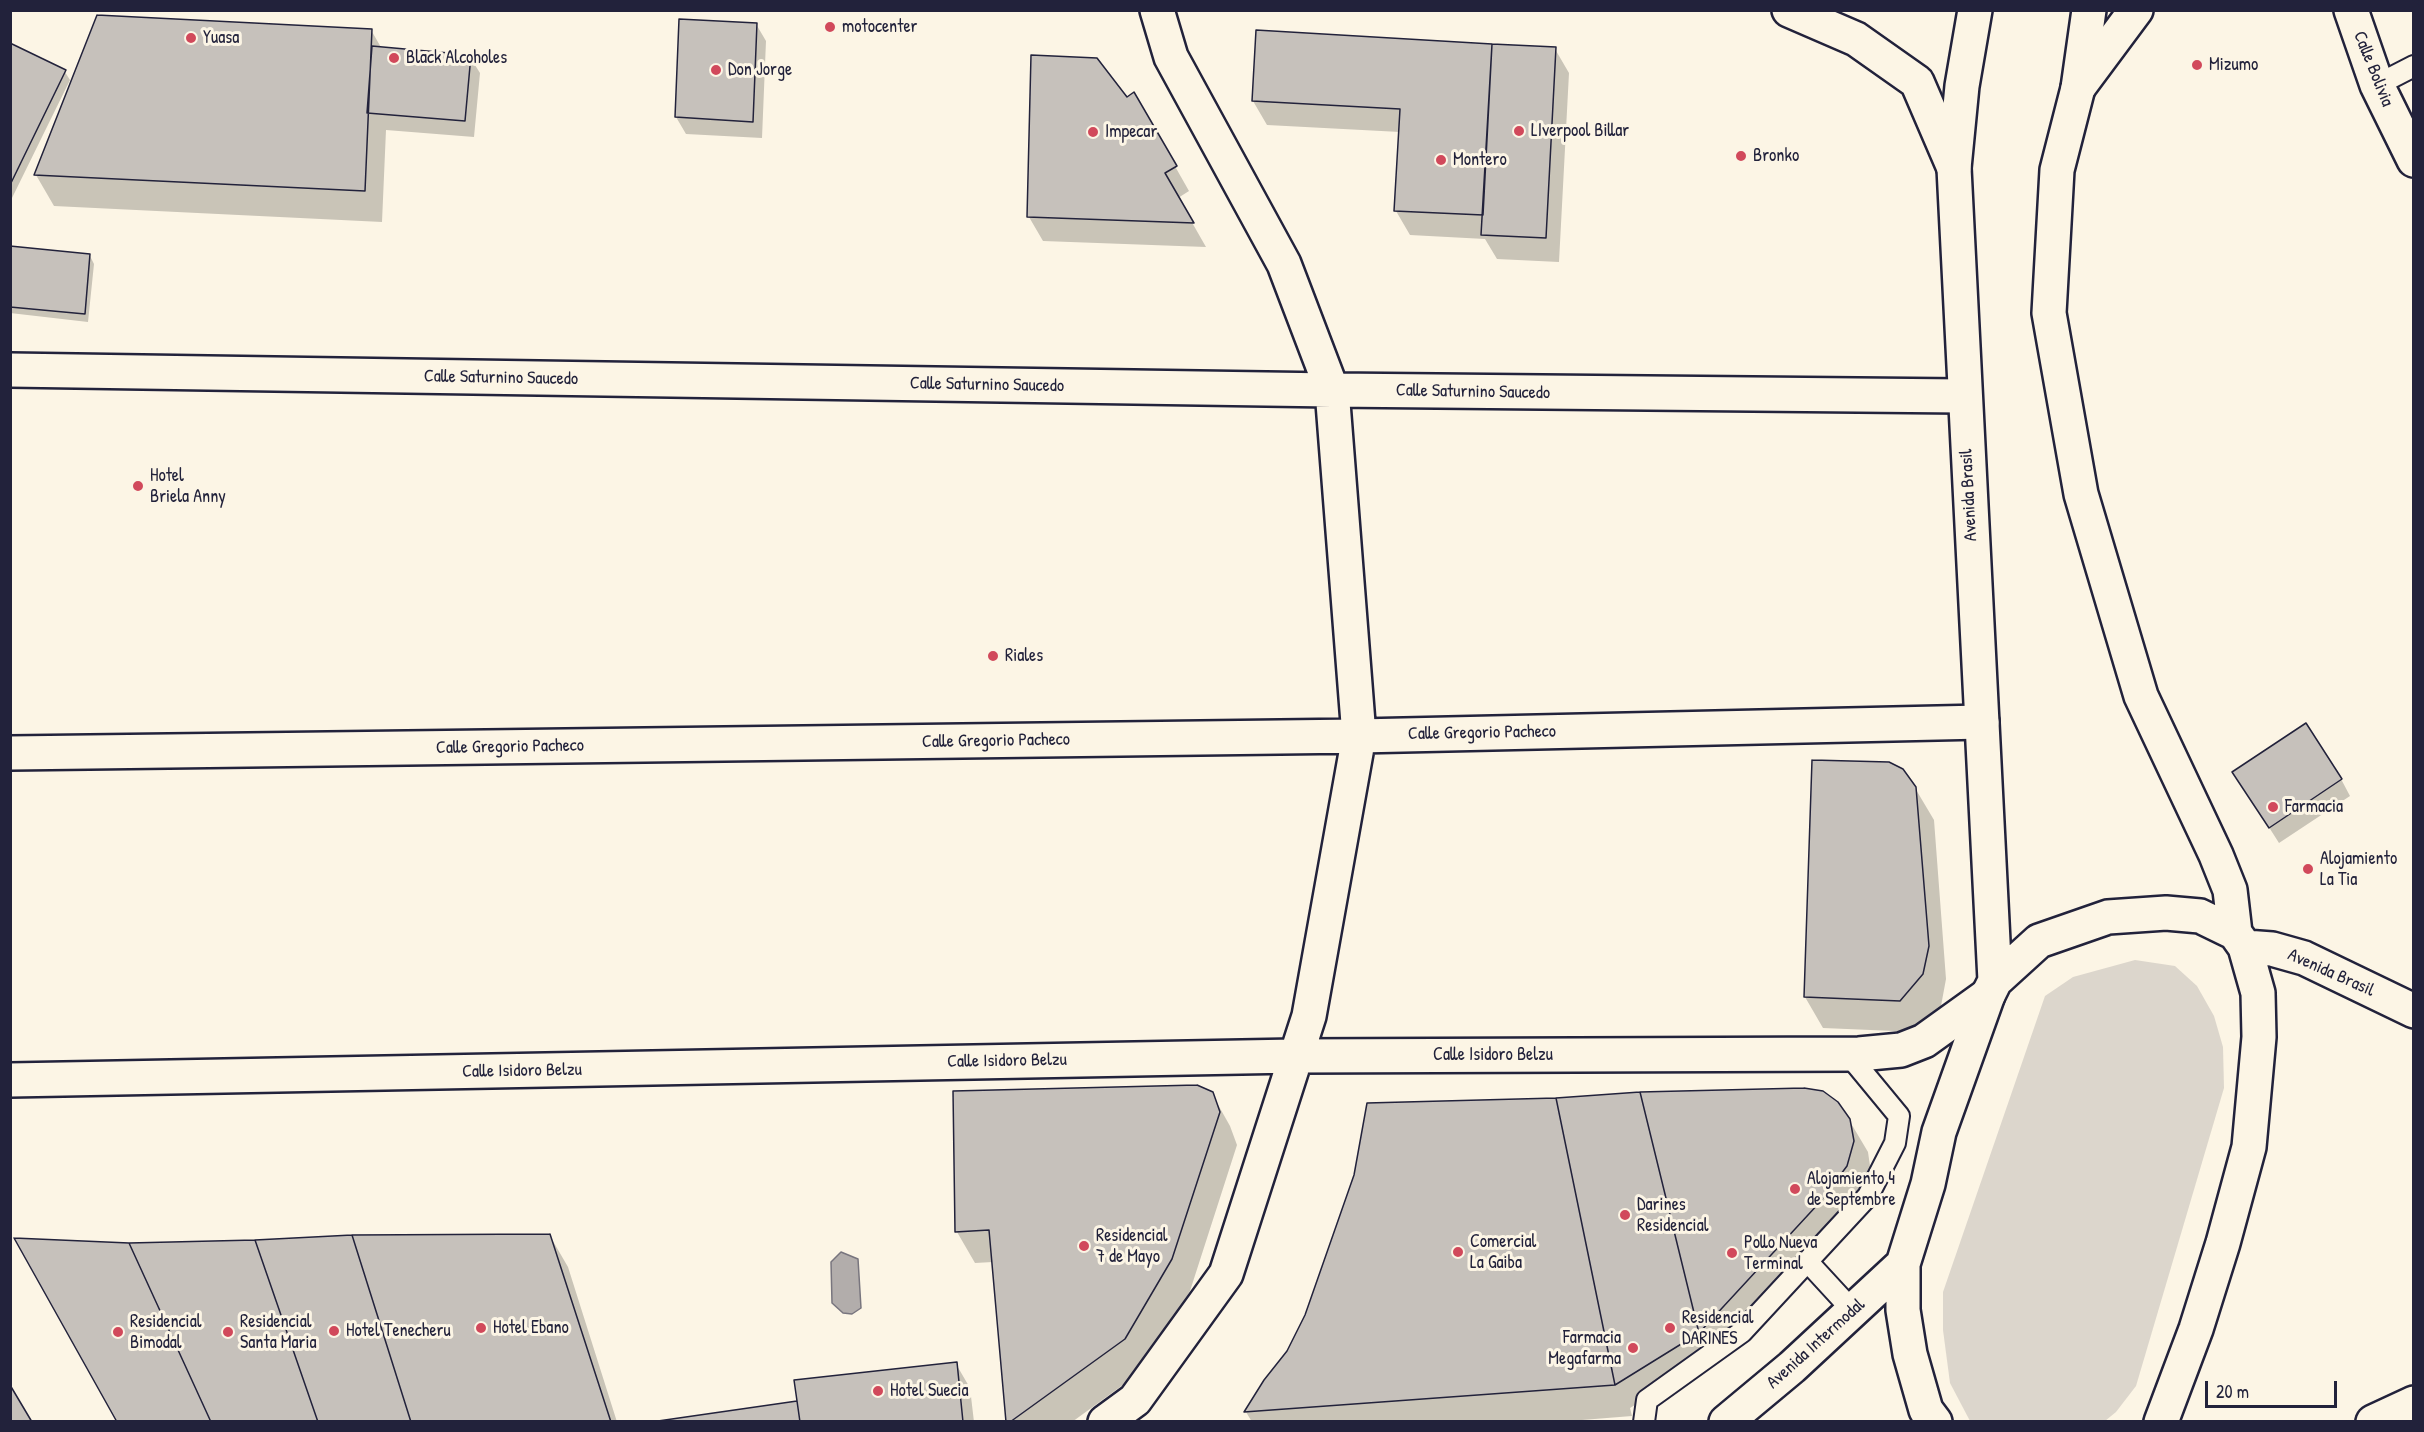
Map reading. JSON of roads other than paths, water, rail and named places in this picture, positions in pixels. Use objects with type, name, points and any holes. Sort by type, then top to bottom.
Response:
[{"type":"street","points":[[1105,1422],[1135,1400],[1226,1274],[1309,1016],[1359,736],[1332,390],[1284,264],[1171,57],[1157,10]]},
{"type":"street","points":[[1789,10],[1856,39],[1917,82],[1954,168]]},
{"type":"street","name":"Avenida Brasil","points":[[1976,10],[1962,86],[1954,168],[1963,396],[1982,722],[1991,988]]},
{"type":"street","points":[[2089,10],[2078,88],[2057,170],[2049,313],[2081,494],[2141,696],[2230,890],[2240,940],[2258,993],[2259,1037],[2249,1147],[2223,1243],[2196,1329],[2161,1422]]},
{"type":"street","points":[[2078,88],[2136,10]]},
{"type":"street","name":"Calle Bolivia","points":[[2351,10],[2377,85],[2414,160]]},
{"type":"street","name":"Calle Saturnino Saucedo","points":[[10,370],[1332,390],[1963,396]]},
{"type":"street","name":"Calle Gregorio Pacheco","points":[[10,753],[1359,736],[1982,722]]},
{"type":"street","name":"Avenida Brasil","points":[[1991,988],[2040,941],[2108,917],[2166,913],[2200,916],[2240,940],[2304,958],[2414,1011]]},
{"type":"street","points":[[1935,1422],[1926,1410],[1910,1354],[1903,1310],[1903,1263],[1928,1184],[1939,1132],[1991,988]]},
{"type":"street","name":"Calle Isidoro Belzu","points":[[10,1080],[1295,1056],[1847,1053],[1901,1050],[1924,1041],[1991,988]]},
{"type":"street","name":"Avenida Intermodal","points":[[1726,1422],[1792,1367],[1903,1263]]},
{"type":"street","points":[[2373,1422],[2414,1402]]},
{"type":"lane","points":[[2377,85],[2414,66]]},
{"type":"lane","points":[[1644,1422],[1647,1400],[1742,1332],[1868,1196],[1895,1143],[1899,1116],[1847,1053]]},
{"type":"lane","points":[[1807,1261],[1853,1311]]},
{"type":"place","name":"motocenter","points":[[830,27]]},
{"type":"place","name":"Yuasa","points":[[191,38]]},
{"type":"place","name":"Black Alcoholes","points":[[394,58]]},
{"type":"place","name":"Mizumo","points":[[2197,65]]},
{"type":"place","name":"Don Jorge","points":[[716,70]]},
{"type":"place","name":"LIverpool Billar","points":[[1519,131]]},
{"type":"place","name":"Impecar","points":[[1093,132]]},
{"type":"place","name":"Bronko","points":[[1741,156]]},
{"type":"place","name":"Montero","points":[[1441,160]]},
{"type":"place","name":"Hotel Briela Anny","points":[[138,486]]},
{"type":"place","name":"Riales","points":[[993,656]]},
{"type":"place","name":"Farmacia","points":[[2273,807]]},
{"type":"place","name":"Alojamiento La Tia","points":[[2308,869]]},
{"type":"place","name":"Alojamiento 4 de Septembre","points":[[1795,1189]]},
{"type":"place","name":"Darines Residencial","points":[[1625,1215]]},
{"type":"place","name":"Residencial 7 de Mayo","points":[[1084,1246]]},
{"type":"place","name":"Comercial La Gaiba","points":[[1458,1252]]},
{"type":"place","name":"Pollo Nueva Terminal","points":[[1732,1253]]},
{"type":"place","name":"Hotel Ebano","points":[[481,1328]]},
{"type":"place","name":"Residencial DARINES","points":[[1670,1328]]},
{"type":"place","name":"Hotel Tenecheru","points":[[334,1331]]},
{"type":"place","name":"Residencial Bimodal","points":[[118,1332]]},
{"type":"place","name":"Residencial Santa Maria","points":[[228,1332]]},
{"type":"place","name":"Farmacia Megafarma","points":[[1633,1348]]},
{"type":"place","name":"Hotel Suecia","points":[[878,1391]]}]
